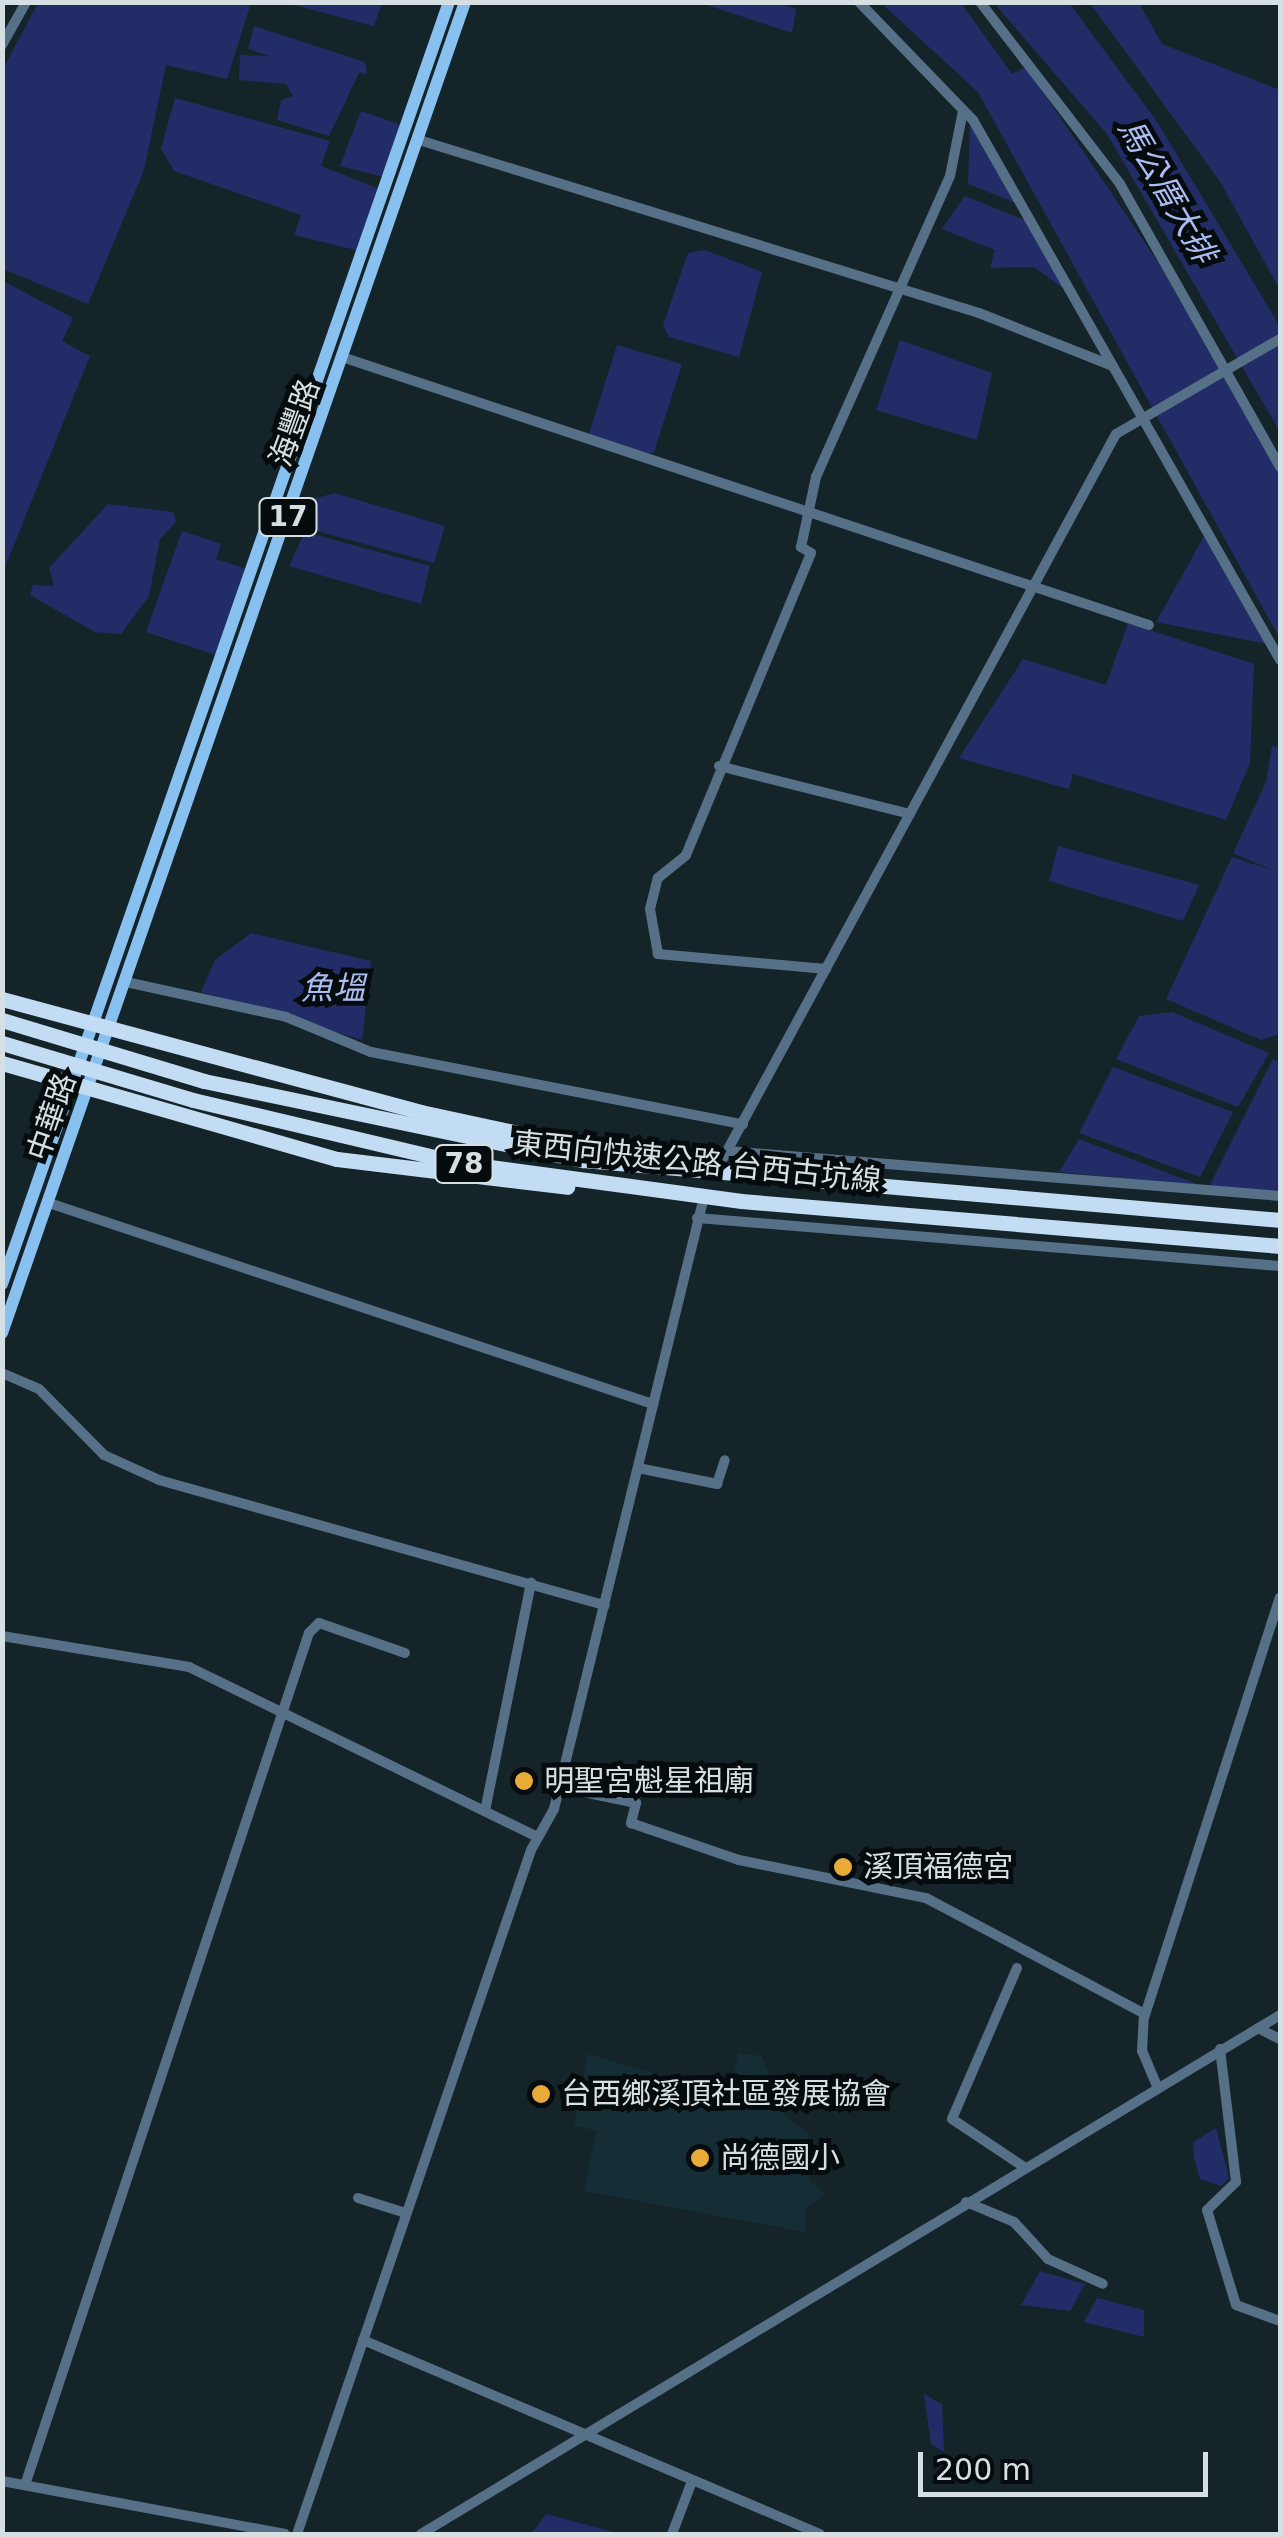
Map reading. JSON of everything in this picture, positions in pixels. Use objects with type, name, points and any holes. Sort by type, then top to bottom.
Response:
[{"type":"highway","points":[[2,998],[558,1144],[738,1174]]},
{"type":"highway","name":"東西向快速公路 台西古坑線","points":[[2,1020],[204,1081],[454,1138],[738,1174],[1280,1220]]},
{"type":"highway","name":"東西向快速公路 台西古坑線","points":[[2,1043],[193,1100],[460,1163],[740,1200],[1280,1246]]},
{"type":"highway","points":[[2,1063],[337,1159],[740,1200]]},
{"type":"main road","name":"海豐路","points":[[101,1027],[449,2]]},
{"type":"main road","name":"海豐路","points":[[101,1027],[126,982],[465,2]]},
{"type":"main road","name":"中華路","points":[[2,1284],[101,1027]]},
{"type":"main road","name":"中華路","points":[[2,1333],[49,1203],[80,1086]]},
{"type":"street","points":[[2,45],[26,2]]},
{"type":"street","points":[[859,2],[963,111],[1114,366],[1280,660]]},
{"type":"street","points":[[980,2],[1120,184],[1228,364],[1280,467]]},
{"type":"street","points":[[826,969],[653,948],[658,878],[686,855],[719,766],[811,554],[801,547],[805,509],[893,291],[950,176],[963,111]]},
{"type":"street","points":[[419,140],[893,291],[979,313],[1114,366]]},
{"type":"street","points":[[721,1162],[1116,434],[1139,416],[1228,364],[1280,339]]},
{"type":"street","points":[[345,358],[1149,624]]},
{"type":"street","points":[[719,766],[910,814]]},
{"type":"street","points":[[126,982],[286,1016],[371,1052],[743,1124]]},
{"type":"street","points":[[728,1151],[1280,1196]]},
{"type":"street","points":[[49,1203],[653,1404]]},
{"type":"street","points":[[297,2534],[406,2213],[559,1786],[702,1204]]},
{"type":"street","points":[[697,1218],[1280,1266]]},
{"type":"street","points":[[2,1373],[39,1389],[104,1455],[159,1480],[532,1582],[604,1606]]},
{"type":"street","points":[[638,1468],[717,1484],[725,1460]]},
{"type":"street","points":[[485,1811],[532,1582]]},
{"type":"street","points":[[1157,2086],[1142,2051],[1145,2014],[1280,1597]]},
{"type":"street","points":[[24,2485],[314,1624],[405,1654]]},
{"type":"street","points":[[2,1636],[189,1667],[538,1837]]},
{"type":"street","points":[[559,1786],[636,1803],[631,1822],[739,1860],[926,1898],[1145,2014]]},
{"type":"street","points":[[1017,1968],[952,2119],[1024,2167]]},
{"type":"street","points":[[421,2534],[437,2530],[582,2436],[1280,2015]]},
{"type":"street","points":[[1258,2028],[1280,2039]]},
{"type":"street","points":[[1220,2050],[1236,2182],[1207,2210],[1236,2306],[1280,2321]]},
{"type":"street","points":[[358,2198],[406,2213]]},
{"type":"street","points":[[966,2202],[1014,2222],[1048,2259],[1103,2284]]},
{"type":"street","points":[[363,2340],[820,2534]]},
{"type":"street","points":[[2,2480],[286,2534]]},
{"type":"street","points":[[672,2534],[692,2481]]},
{"type":"shaded area","name":"尚德國小","points":[[738,2053],[762,2056],[784,2114],[808,2134],[809,2181],[825,2193],[805,2210],[805,2232],[584,2191],[596,2131],[574,2125],[588,2054],[729,2096]]},
{"type":"water","points":[[38,3],[251,3],[227,79],[166,65],[144,170],[88,304],[3,269],[3,69]]},
{"type":"water","points":[[286,3],[382,3],[374,26]]},
{"type":"water","points":[[701,3],[778,3],[796,9],[792,33]]},
{"type":"water","points":[[881,3],[961,3],[1012,74],[1026,67],[1158,262],[1280,473],[1280,639],[978,92]]},
{"type":"water","name":"馬公厝大排","points":[[994,3],[1069,3],[1158,123],[1280,327],[1280,432],[1107,134]]},
{"type":"water","points":[[1090,3],[1139,3],[1162,44],[1280,90],[1280,290],[1221,183]]},
{"type":"water","points":[[254,26],[365,62],[367,74],[359,73],[329,136],[277,120],[281,100],[293,96],[286,84],[239,80],[240,55],[270,56],[248,49]]},
{"type":"water","points":[[175,98],[330,141],[321,166],[382,190],[360,251],[294,235],[301,215],[174,171],[161,148]]},
{"type":"water","points":[[361,111],[407,127],[388,178],[340,166]]},
{"type":"water","points":[[970,121],[1026,207],[968,184]]},
{"type":"water","points":[[965,196],[1032,223],[1075,297],[1034,267],[990,268],[995,250],[942,229]]},
{"type":"water","points":[[705,250],[762,272],[739,357],[669,337],[663,325],[688,253]]},
{"type":"water","points":[[3,281],[73,318],[62,341],[90,356],[3,572]]},
{"type":"water","points":[[900,340],[992,373],[977,440],[876,410]]},
{"type":"water","points":[[617,345],[682,364],[654,452],[640,456],[588,437]]},
{"type":"water","points":[[335,493],[445,526],[434,563],[302,527],[313,499]]},
{"type":"water","points":[[108,504],[173,512],[176,522],[160,539],[149,596],[121,634],[95,632],[30,595],[33,585],[54,586],[49,568]]},
{"type":"water","points":[[182,531],[221,544],[216,559],[253,571],[219,656],[146,632]]},
{"type":"water","points":[[305,532],[430,566],[421,604],[289,566]]},
{"type":"water","points":[[1206,533],[1272,645],[1156,622]]},
{"type":"water","points":[[1128,623],[1254,664],[1250,763],[1226,820],[1073,774],[1069,789],[959,758],[1023,659],[1106,685]]},
{"type":"water","points":[[1272,746],[1280,748],[1280,1034],[1261,1040],[1166,999],[1232,857],[1274,871],[1233,853],[1266,782]]},
{"type":"water","points":[[1058,846],[1199,885],[1183,921],[1049,881]]},
{"type":"water","name":"魚塭","points":[[251,933],[371,961],[362,1040],[201,992],[215,960]]},
{"type":"water","points":[[1172,1012],[1269,1053],[1238,1107],[1116,1059],[1139,1016]]},
{"type":"water","points":[[1273,1059],[1280,1063],[1280,1193],[1209,1187]]},
{"type":"water","points":[[1113,1067],[1233,1112],[1200,1177],[1079,1133]]},
{"type":"water","points":[[1079,1139],[1202,1186],[1059,1172]]},
{"type":"water","points":[[1216,2128],[1229,2178],[1221,2186],[1200,2179],[1194,2158],[1193,2142]]},
{"type":"water","points":[[1040,2271],[1085,2284],[1070,2311],[1021,2305]]},
{"type":"water","points":[[1097,2298],[1144,2310],[1144,2337],[1084,2322]]},
{"type":"water","points":[[924,2394],[942,2404],[944,2452],[931,2444]]},
{"type":"water","points":[[546,2514],[621,2534],[531,2534]]},
{"type":"place","name":"明聖宮魁星祖廟","points":[[524,1781]]},
{"type":"place","name":"溪頂福德宮","points":[[843,1867]]},
{"type":"place","name":"台西鄉溪頂社區發展協會","points":[[541,2094]]},
{"type":"place","name":"尚德國小","points":[[700,2158]]}]
